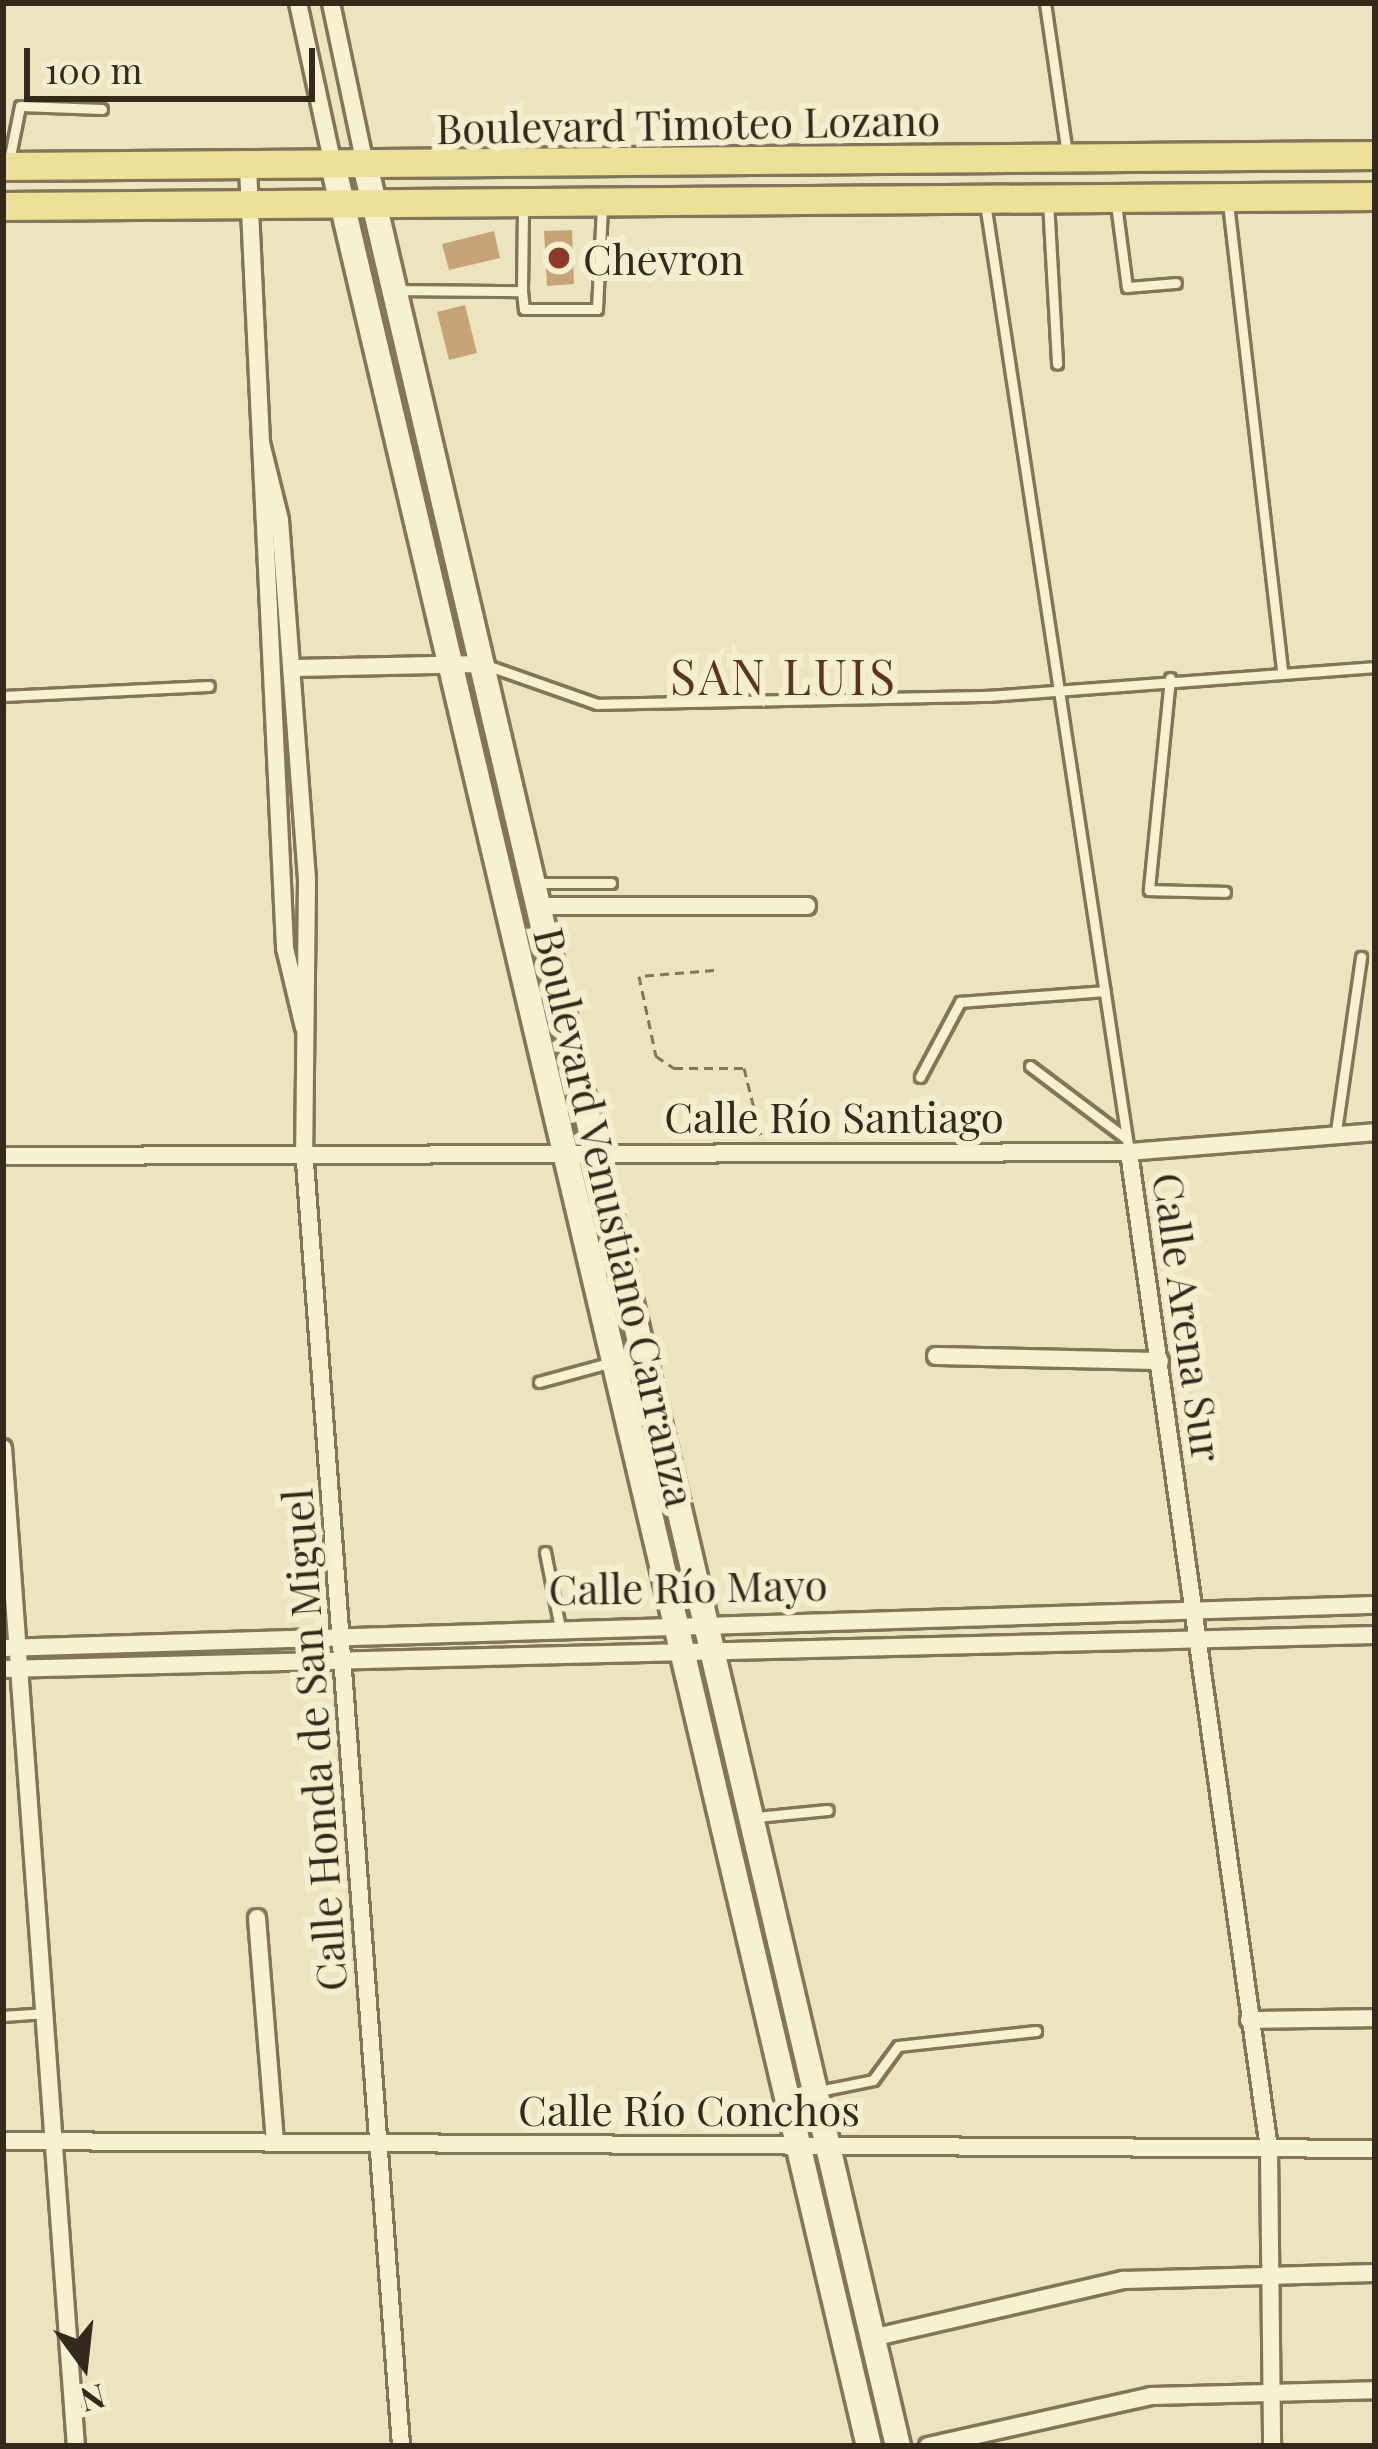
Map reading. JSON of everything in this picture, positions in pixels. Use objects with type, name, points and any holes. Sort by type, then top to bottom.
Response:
[{"type":"main road","name":"Boulevard Timoteo Lozano","points":[[6,166],[366,170],[1375,155]]},
{"type":"main road","name":"Boulevard Venustiano Carranza","points":[[334,169],[670,1623],[869,2446]]},
{"type":"main road","name":"Boulevard Venustiano Carranza","points":[[366,170],[898,2446]]},
{"type":"main road","name":"Boulevard Timoteo Lozano","points":[[3,206],[524,206],[1375,196]]},
{"type":"street","name":"Boulevard Venustiano Carranza","points":[[298,3],[334,169]]},
{"type":"street","name":"Boulevard Venustiano Carranza","points":[[331,3],[366,170]]},
{"type":"street","name":"Calle Honda de San Miguel","points":[[248,168],[285,948],[304,1029]]},
{"type":"street","name":"Calle Honda de San Miguel","points":[[261,442],[292,668],[311,949],[304,1029],[304,1149],[346,1635],[375,2143],[401,2446]]},
{"type":"street","points":[[292,668],[484,664]]},
{"type":"street","points":[[537,894],[807,906]]},
{"type":"street","name":"Calle Río Santiago","points":[[3,1156],[304,1149],[765,1155],[1128,1146],[1375,1132]]},
{"type":"street","name":"Calle Arena Sur","points":[[1128,1146],[1269,2148],[1272,2446]]},
{"type":"street","points":[[936,1356],[1160,1361]]},
{"type":"street","points":[[3,1448],[10,1669],[76,2446]]},
{"type":"street","name":"Calle Río Mayo","points":[[9,1648],[559,1623],[1375,1605]]},
{"type":"street","points":[[559,1623],[560,1652]]},
{"type":"street","name":"Calle Río Mayo","points":[[10,1669],[1375,1635]]},
{"type":"street","points":[[257,1918],[275,2141]]},
{"type":"street","points":[[1249,2020],[1375,2018]]},
{"type":"street","name":"Calle Río Conchos","points":[[3,2141],[1375,2149]]},
{"type":"street","points":[[872,2338],[1123,2280],[1272,2271],[1375,2272]]},
{"type":"street","points":[[928,2446],[1112,2402],[1273,2390],[1375,2390]]},
{"type":"lane","points":[[1045,3],[1068,159]]},
{"type":"lane","points":[[6,166],[20,106],[102,109]]},
{"type":"lane","points":[[1228,198],[1282,672]]},
{"type":"lane","points":[[1116,200],[1127,287],[1176,283]]},
{"type":"lane","points":[[1048,201],[1057,364]]},
{"type":"lane","name":"Calle Arena Sur","points":[[985,202],[1128,1146]]},
{"type":"lane","points":[[524,206],[524,309],[597,309],[602,205]]},
{"type":"lane","points":[[397,290],[523,291]]},
{"type":"lane","points":[[484,664],[596,704],[1058,686],[1375,667]]},
{"type":"lane","points":[[1170,678],[1149,890],[1226,892]]},
{"type":"lane","points":[[3,696],[208,686]]},
{"type":"lane","points":[[537,894],[611,884]]},
{"type":"lane","points":[[1336,1131],[1361,957]]},
{"type":"lane","points":[[920,1077],[960,1002],[1105,992]]},
{"type":"lane","points":[[1030,1066],[1128,1146]]},
{"type":"lane","points":[[539,1382],[609,1363]]},
{"type":"lane","points":[[545,1552],[559,1623]]},
{"type":"lane","points":[[752,1817],[828,1810]]},
{"type":"lane","points":[[3,2015],[42,2013]]},
{"type":"lane","points":[[814,2092],[873,2080],[898,2045],[1036,2031]]},
{"type":"path","points":[[714,970],[668,965],[638,978],[664,1065],[747,1071],[765,1155]]},
{"type":"building","name":"Chevron","points":[[572,230],[574,284],[547,286],[544,231]]},
{"type":"building","name":"Chevron","points":[[494,231],[500,258],[449,270],[442,244]]},
{"type":"building","name":"Chevron","points":[[465,305],[477,353],[449,360],[437,312]]},
{"type":"place","name":"Chevron","points":[[559,258]]},
{"type":"district","name":"SAN LUIS","points":[[784,676]]}]
